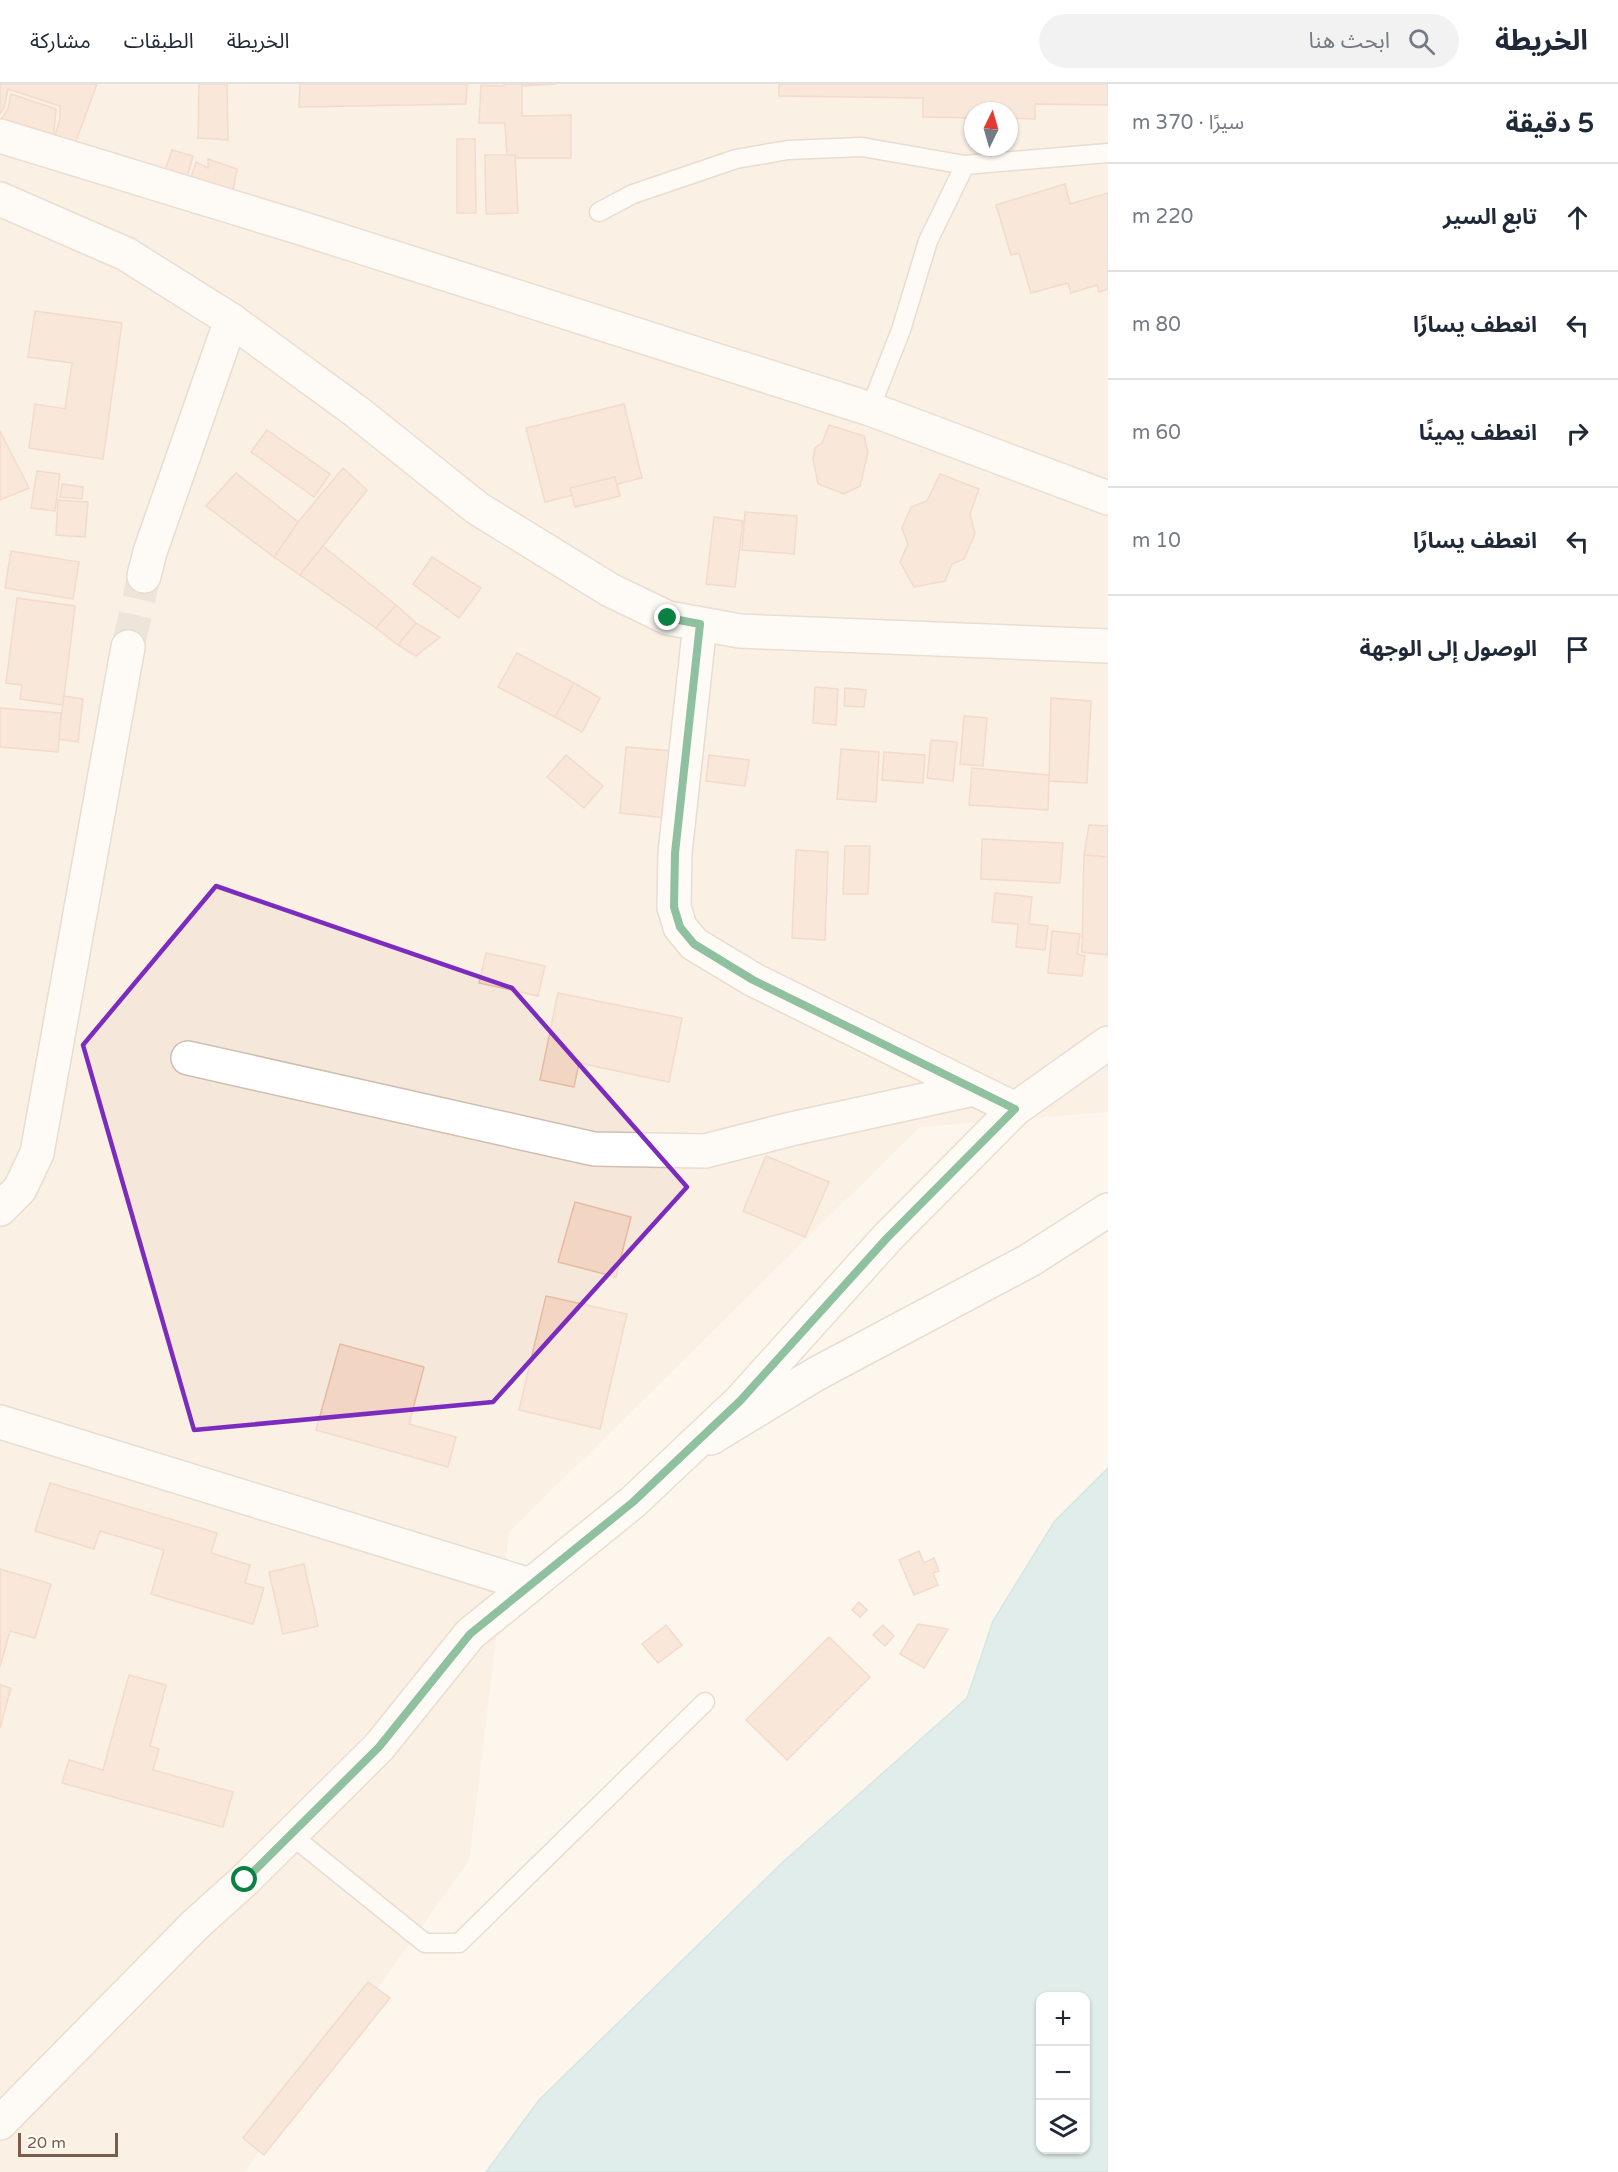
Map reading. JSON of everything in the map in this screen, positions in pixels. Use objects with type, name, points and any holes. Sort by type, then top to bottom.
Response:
[{"type":"street","points":[[0,135],[870,409],[1108,498]]},
{"type":"street","points":[[0,199],[126,254],[231,320],[357,412],[477,508],[610,590],[668,618],[740,632],[1108,646]]},
{"type":"street","points":[[144,576],[150,552],[231,320]]},
{"type":"street","points":[[700,624],[675,853],[674,907],[680,927],[694,944],[753,980],[1015,1109]]},
{"type":"street","points":[[0,1209],[20,1189],[37,1153],[128,647]]},
{"type":"street","points":[[4,2111],[291,1835],[379,1747],[470,1634],[633,1502],[740,1401],[887,1238],[1015,1109],[1108,1043]]},
{"type":"street","points":[[188,1058],[594,1149],[705,1151],[792,1129],[974,1089]]},
{"type":"street","points":[[682,1456],[816,1374],[1030,1260],[1108,1210]]},
{"type":"street","points":[[0,1422],[530,1585]]},
{"type":"lane","points":[[599,212],[633,194],[736,159],[788,150],[862,147],[965,165],[1108,153]]},
{"type":"lane","points":[[870,409],[901,330],[928,241],[965,165]]},
{"type":"lane","points":[[291,1835],[425,1943],[459,1942],[705,1702]]},
{"type":"highlighted area","points":[[216,886],[512,988],[687,1187],[493,1402],[194,1430],[83,1045]]},
{"type":"shaded area","points":[[0,84],[1108,84],[1108,1112],[920,1127],[509,1532],[469,1861],[245,2172],[0,2172]]},
{"type":"water","points":[[1108,1468],[1108,2172],[486,2172],[539,2100],[783,1862],[967,1698],[993,1621],[1054,1522]]},
{"type":"building","points":[[0,84],[97,84],[76,141],[62,145],[53,142],[60,119],[60,106],[8,89],[4,108],[0,114]]},
{"type":"building","points":[[199,84],[227,84],[228,140],[198,138]]},
{"type":"building","points":[[300,84],[467,84],[466,104],[299,107]]},
{"type":"building","points":[[504,84],[556,84],[522,86],[522,116],[571,115],[571,158],[507,158],[505,123],[479,123],[481,85],[504,86]]},
{"type":"building","points":[[779,84],[1108,84],[1108,105],[1035,104],[1035,119],[1018,118],[1018,102],[964,102],[964,118],[923,117],[923,98],[779,96]]},
{"type":"building","points":[[11,94],[56,109],[53,142],[0,121],[8,109]]},
{"type":"building","points":[[457,139],[475,139],[476,213],[457,213]]},
{"type":"building","points":[[172,150],[193,156],[186,181],[163,176]]},
{"type":"building","points":[[485,155],[515,155],[518,213],[486,214]]},
{"type":"building","points":[[208,159],[237,169],[231,200],[189,184],[196,162],[208,168]]},
{"type":"building","points":[[1065,184],[1070,204],[1108,193],[1108,289],[1099,292],[1097,285],[1071,293],[1068,283],[1031,293],[1019,253],[1011,255],[996,205]]},
{"type":"building","points":[[35,311],[122,323],[103,459],[29,448],[35,404],[65,409],[72,363],[28,357]]},
{"type":"building","points":[[624,404],[642,478],[545,502],[526,428]]},
{"type":"building","points":[[829,425],[864,436],[868,452],[860,486],[844,494],[818,484],[813,458],[815,448],[822,443]]},
{"type":"building","points":[[267,430],[330,474],[314,497],[251,452]]},
{"type":"building","points":[[0,431],[29,488],[0,500]]},
{"type":"building","points":[[343,468],[367,490],[300,575],[274,557],[298,522]]},
{"type":"building","points":[[37,471],[60,474],[55,511],[31,508]]},
{"type":"building","points":[[236,473],[298,522],[274,557],[206,506]]},
{"type":"building","points":[[940,474],[979,489],[970,514],[975,534],[964,559],[952,564],[945,581],[914,587],[900,562],[908,544],[902,528],[911,507],[927,501]]},
{"type":"building","points":[[615,477],[620,496],[575,507],[570,488]]},
{"type":"building","points":[[62,484],[83,487],[82,499],[60,497]]},
{"type":"building","points":[[58,500],[88,502],[85,537],[56,535]]},
{"type":"building","points":[[745,512],[797,516],[794,554],[742,550]]},
{"type":"building","points":[[714,517],[743,521],[735,587],[706,584]]},
{"type":"building","points":[[323,546],[396,605],[376,628],[300,575]]},
{"type":"building","points":[[11,551],[79,562],[73,599],[5,588]]},
{"type":"building","points":[[432,557],[481,588],[459,618],[413,584]]},
{"type":"building","points":[[17,598],[75,606],[63,705],[20,699],[22,685],[6,683]]},
{"type":"building","points":[[396,605],[416,623],[398,645],[376,628]]},
{"type":"building","points":[[416,623],[440,637],[416,656],[398,645]]},
{"type":"building","points":[[517,653],[574,683],[555,717],[498,687]]},
{"type":"building","points":[[574,683],[600,698],[582,732],[555,717]]},
{"type":"building","points":[[815,687],[838,689],[836,725],[813,723]]},
{"type":"building","points":[[845,688],[866,690],[864,707],[844,706]]},
{"type":"building","points":[[64,696],[83,699],[78,742],[58,739]]},
{"type":"building","points":[[1051,698],[1091,701],[1087,783],[1049,781]]},
{"type":"building","points":[[0,708],[61,713],[58,752],[0,747]]},
{"type":"building","points":[[964,716],[987,718],[983,766],[960,764]]},
{"type":"building","points":[[931,740],[957,742],[953,781],[927,778]]},
{"type":"building","points":[[626,747],[674,751],[667,818],[620,813]]},
{"type":"building","points":[[841,749],[879,752],[876,802],[837,799]]},
{"type":"building","points":[[884,752],[925,755],[923,783],[882,780]]},
{"type":"building","points":[[566,755],[603,786],[584,808],[547,777]]},
{"type":"building","points":[[709,755],[749,760],[745,786],[706,781]]},
{"type":"building","points":[[972,768],[1049,775],[1048,810],[969,805]]},
{"type":"building","points":[[1089,825],[1108,826],[1108,857],[1084,855]]},
{"type":"building","points":[[982,839],[1063,843],[1060,883],[981,879]]},
{"type":"building","points":[[845,846],[870,846],[868,894],[843,894]]},
{"type":"building","points":[[796,850],[828,852],[825,940],[792,938]]},
{"type":"building","points":[[1084,855],[1108,857],[1108,955],[1082,952]]},
{"type":"building","points":[[995,893],[1032,897],[1029,924],[1048,926],[1045,950],[1016,947],[1018,924],[992,922]]},
{"type":"building","points":[[1052,931],[1080,934],[1077,954],[1085,956],[1082,976],[1048,973]]},
{"type":"building","points":[[486,953],[545,966],[538,996],[479,983]]},
{"type":"building","points":[[558,993],[682,1018],[669,1082],[579,1063],[574,1087],[540,1080]]},
{"type":"building","points":[[766,1156],[829,1182],[805,1237],[743,1211]]},
{"type":"building","points":[[575,1202],[631,1217],[616,1277],[558,1262]]},
{"type":"building","points":[[546,1296],[627,1314],[600,1429],[519,1410]]},
{"type":"building","points":[[340,1344],[424,1367],[409,1424],[456,1437],[448,1467],[316,1430]]},
{"type":"building","points":[[50,1483],[217,1533],[211,1553],[250,1565],[245,1583],[264,1588],[253,1624],[151,1594],[164,1550],[100,1531],[94,1549],[35,1531]]},
{"type":"building","points":[[919,1551],[924,1563],[934,1558],[939,1571],[933,1573],[938,1585],[914,1595],[899,1560]]},
{"type":"building","points":[[304,1564],[318,1626],[283,1634],[269,1572]]},
{"type":"building","points":[[0,1569],[51,1584],[35,1638],[10,1631],[0,1667]]},
{"type":"building","points":[[859,1602],[867,1610],[860,1617],[852,1610]]},
{"type":"building","points":[[918,1624],[948,1629],[924,1668],[900,1654]]},
{"type":"building","points":[[666,1625],[682,1645],[658,1663],[642,1644]]},
{"type":"building","points":[[883,1625],[894,1636],[885,1646],[873,1635]]},
{"type":"building","points":[[829,1637],[870,1677],[787,1760],[746,1720]]},
{"type":"building","points":[[129,1675],[166,1685],[150,1746],[159,1749],[153,1770],[233,1792],[223,1827],[62,1783],[69,1760],[103,1770]]},
{"type":"building","points":[[0,1685],[11,1688],[0,1728]]},
{"type":"building","points":[[368,1982],[390,1998],[264,2155],[243,2138]]},
{"type":"tunnel","points":[[128,647],[144,576]]},
{"type":"route","points":[[245,1880],[379,1747],[470,1634],[633,1502],[740,1401],[887,1238],[1015,1109],[753,980],[694,944],[680,927],[674,907],[675,853],[700,624],[668,618]]}]
